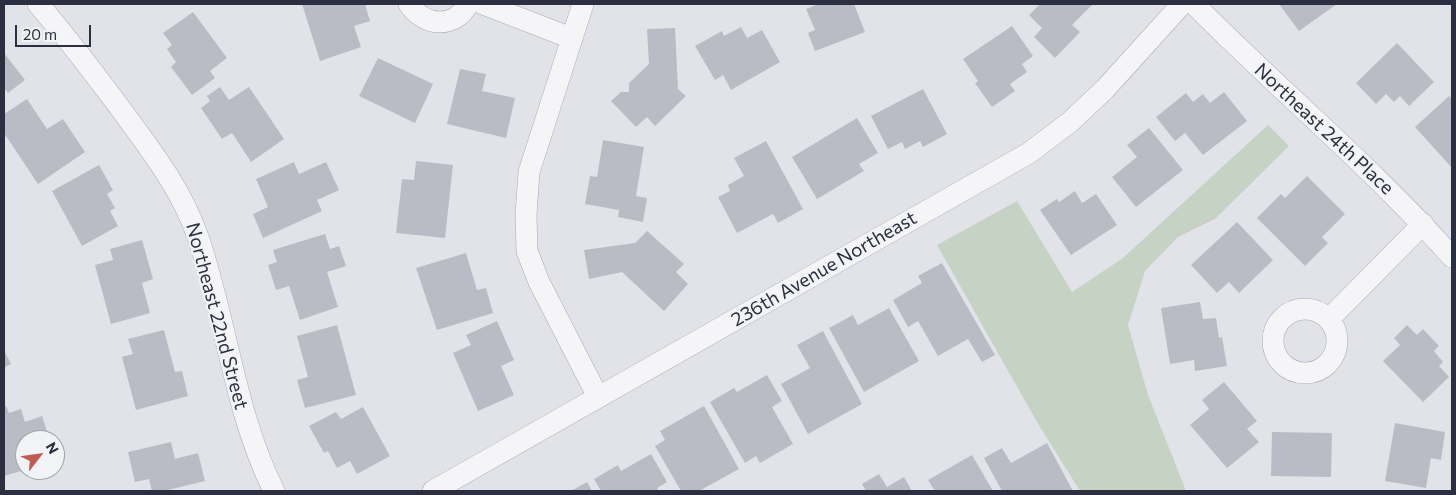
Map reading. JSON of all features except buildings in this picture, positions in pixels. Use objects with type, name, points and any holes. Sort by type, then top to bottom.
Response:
[{"type":"street","name":"Northeast 22nd Street","points":[[38,4],[68,38],[150,147],[182,197],[201,246],[246,422],[261,466],[274,491]]},
{"type":"street","points":[[409,4],[414,12],[424,19],[435,22],[446,22],[457,17],[468,4]]},
{"type":"street","points":[[483,4],[571,38]]},
{"type":"street","points":[[583,4],[529,172],[526,215],[527,251],[539,282],[598,397]]},
{"type":"street","name":"236th Avenue Northeast","points":[[433,491],[1030,153],[1070,122],[1105,89],[1182,4]]},
{"type":"street","name":"Northeast 24th Place","points":[[1194,4],[1241,51],[1402,202],[1452,257]]},
{"type":"street","points":[[1329,319],[1423,224]]},
{"type":"green space","points":[[1268,125],[1289,146],[1215,219],[1178,237],[1145,271],[1128,325],[1148,395],[1186,491],[1080,491],[1037,422],[937,245],[1017,201],[1072,292],[1123,258]]}]
